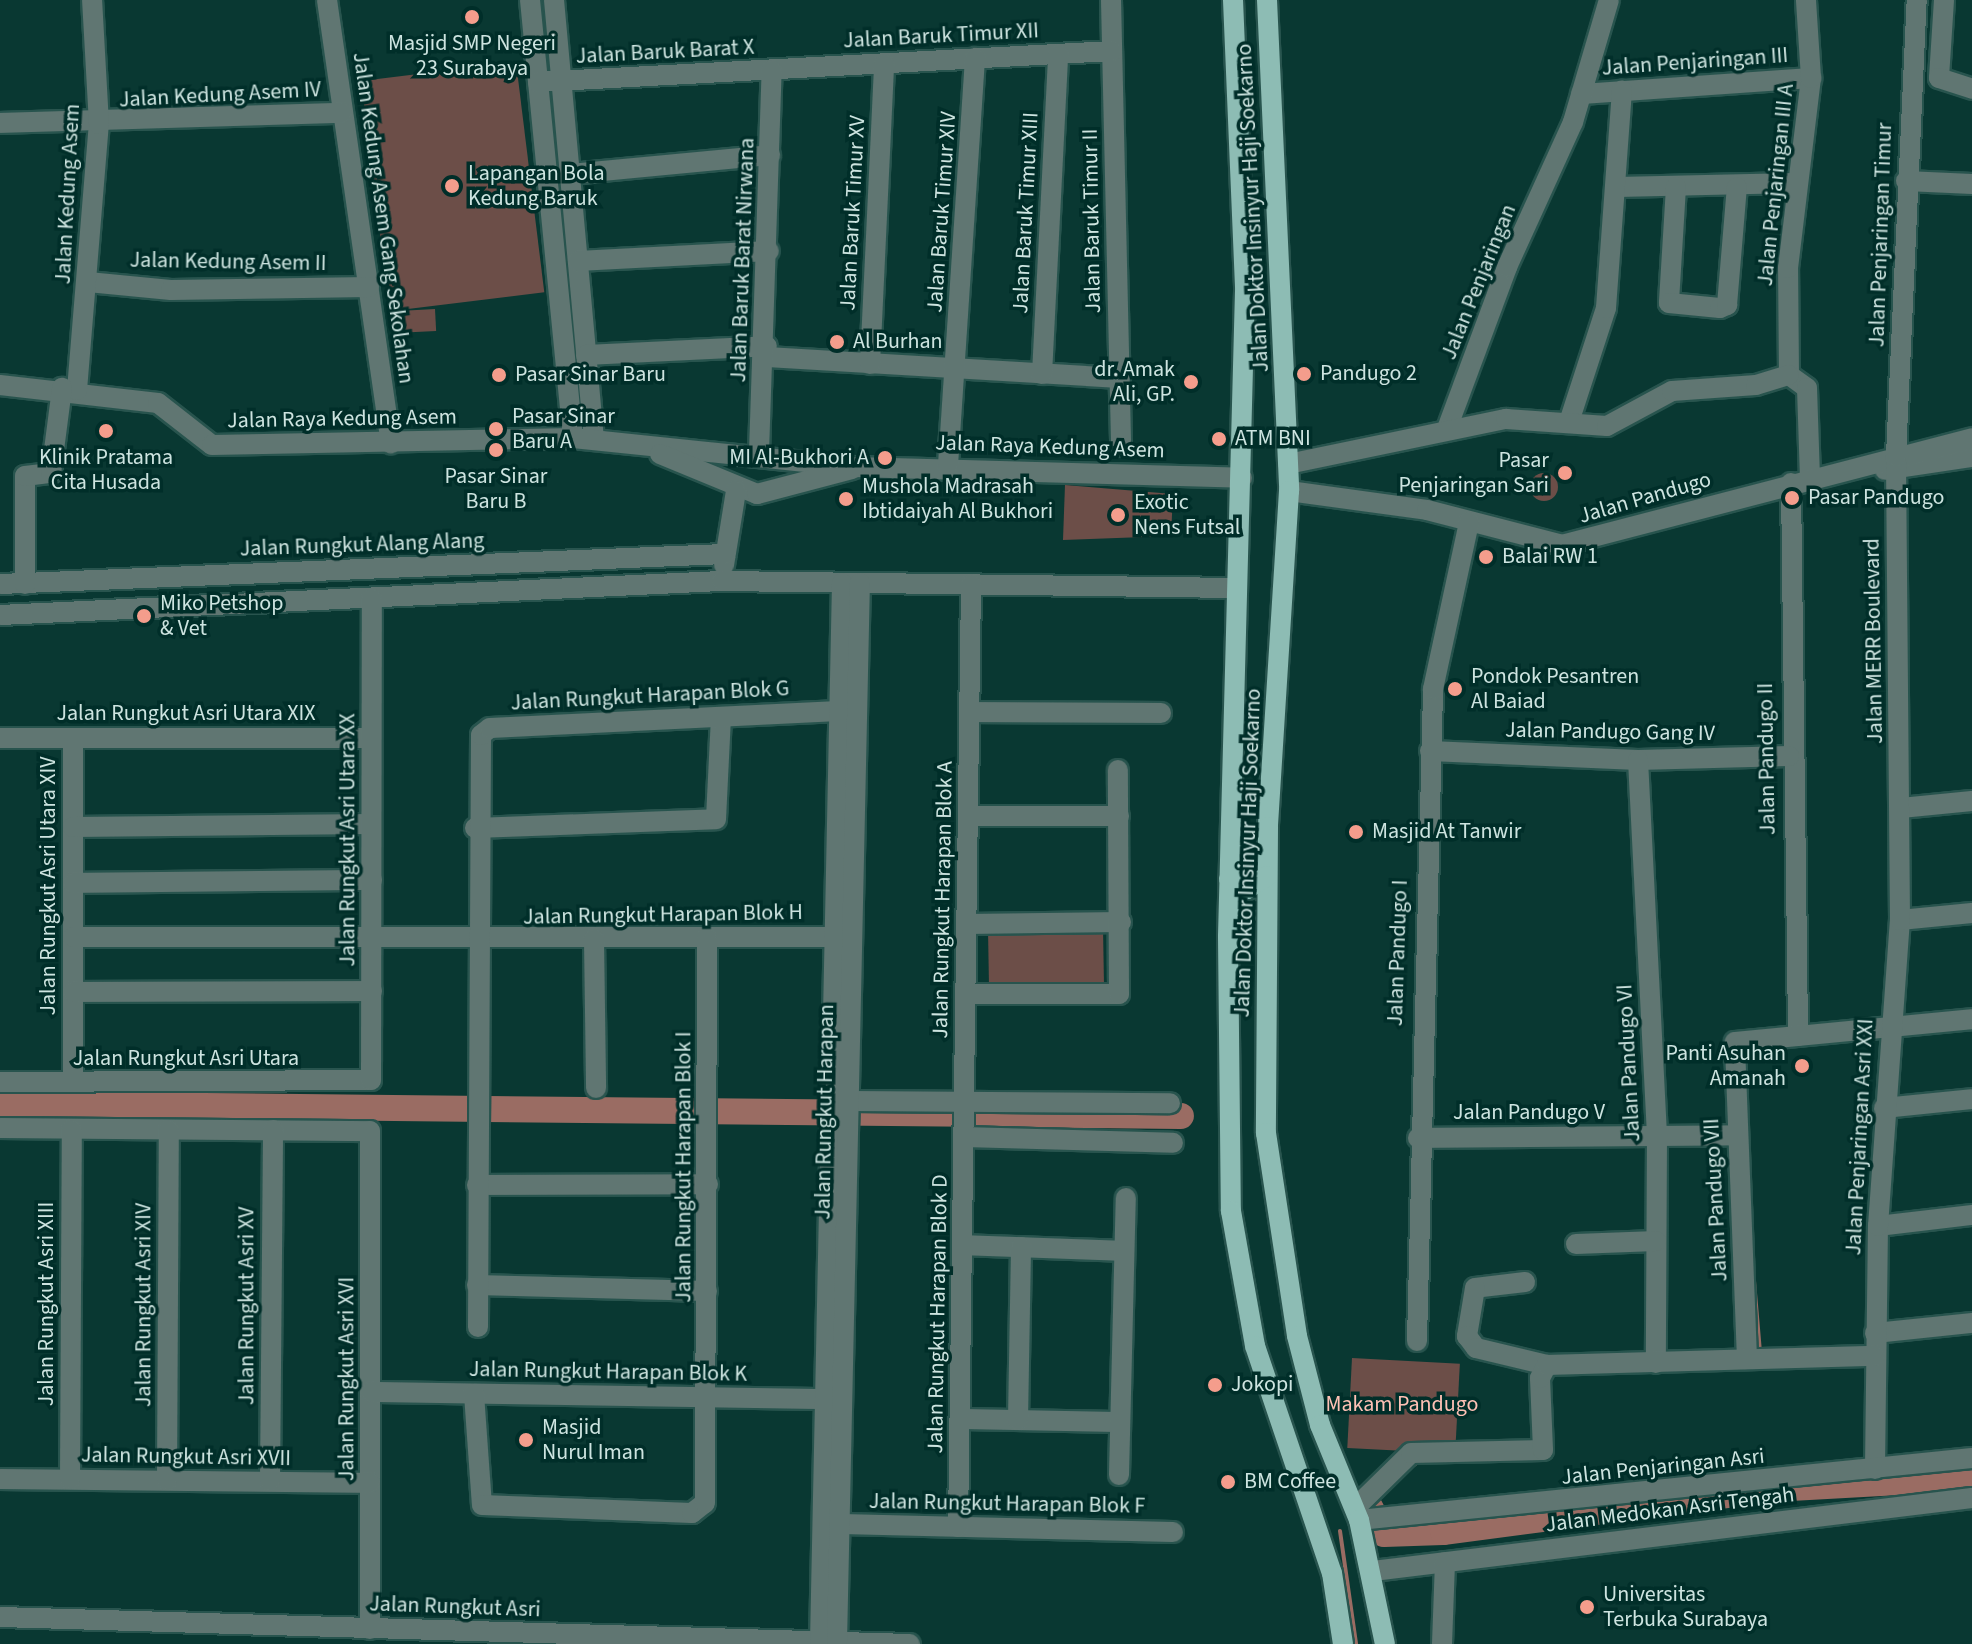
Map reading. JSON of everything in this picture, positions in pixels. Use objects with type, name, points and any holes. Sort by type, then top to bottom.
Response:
[{"type":"main road","name":"Jalan Doktor Insinyur Haji Soekarno","points":[[1233,0],[1238,109],[1242,478],[1229,879],[1226,1132],[1240,1276],[1272,1406],[1332,1573],[1343,1644]]},
{"type":"main road","name":"Jalan Doktor Insinyur Haji Soekarno","points":[[1267,0],[1289,491],[1267,876],[1271,1198],[1320,1425],[1368,1516],[1385,1644]]},
{"type":"main road","points":[[1235,55],[1253,63],[1269,52]]},
{"type":"main road","points":[[1238,109],[1249,96],[1272,107]]},
{"type":"main road","points":[[1229,879],[1247,889],[1267,876]]},
{"type":"main road","points":[[1228,937],[1244,924],[1266,935]]},
{"type":"street","name":"Jalan Kedung Asem","points":[[25,584],[25,476],[51,473],[70,389],[88,282],[99,124],[92,0]]},
{"type":"street","name":"Jalan Kedung Asem Gang Sekolahan","points":[[327,0],[391,443]]},
{"type":"street","points":[[530,0],[583,438]]},
{"type":"street","points":[[554,0],[586,355],[583,438]]},
{"type":"street","name":"Jalan Baruk Timur II","points":[[1111,0],[1122,458]]},
{"type":"street","name":"Jalan Penjaringan","points":[[1448,426],[1581,94],[1609,0]]},
{"type":"street","name":"Jalan Penjaringan III A","points":[[1789,375],[1796,183],[1811,78],[1806,0]]},
{"type":"street","name":"Jalan Penjaringan Timur","points":[[1896,464],[1906,181],[1917,0]]},
{"type":"street","points":[[1944,0],[1939,78],[1972,89]]},
{"type":"street","name":"Jalan Baruk Timur XII","points":[[772,70],[1112,51]]},
{"type":"street","name":"Jalan Baruk Timur XIII","points":[[1042,374],[1058,54]]},
{"type":"street","name":"Jalan Baruk Timur XIV","points":[[948,465],[975,58]]},
{"type":"street","name":"Jalan Baruk Timur XV","points":[[870,364],[884,64]]},
{"type":"street","name":"Jalan Baruk Barat X","points":[[538,82],[772,70]]},
{"type":"street","name":"Jalan Baruk Barat Nirwana","points":[[759,452],[767,352],[772,70]]},
{"type":"street","name":"Jalan Penjaringan III","points":[[1581,94],[1811,78]]},
{"type":"street","points":[[1569,422],[1606,308],[1622,91]]},
{"type":"street","name":"Jalan Kedung Asem IV","points":[[0,123],[99,124],[342,113]]},
{"type":"street","points":[[570,174],[770,155]]},
{"type":"street","points":[[1906,181],[1972,184]]},
{"type":"street","points":[[1616,187],[1737,187],[1796,183]]},
{"type":"street","points":[[1676,187],[1669,303],[1720,308],[1727,305],[1737,187]]},
{"type":"street","points":[[578,261],[769,251]]},
{"type":"street","name":"Jalan Kedung Asem II","points":[[88,282],[171,290],[369,287]]},
{"type":"street","points":[[586,355],[767,352],[870,364],[1119,378]]},
{"type":"street","points":[[1288,464],[1448,426],[1540,416],[1607,426],[1672,391],[1756,385],[1789,375]]},
{"type":"street","name":"Jalan Pandugo II","points":[[1789,375],[1807,388],[1789,756],[1798,1036]]},
{"type":"street","name":"Jalan Raya Kedung Asem","points":[[0,385],[70,389],[158,403],[212,445],[583,438],[653,451],[759,452],[856,467],[1122,458],[1242,478]]},
{"type":"street","name":"Jalan Pandugo","points":[[1896,464],[1972,438]]},
{"type":"street","name":"Jalan Raya Kedung Asem","points":[[653,451],[736,491],[775,492],[856,467]]},
{"type":"street","name":"Jalan Pandugo","points":[[1289,491],[1331,493],[1562,545],[1801,481],[1896,464],[1972,457]]},
{"type":"street","name":"Jalan MERR Boulevard","points":[[1896,464],[1901,808]]},
{"type":"street","points":[[722,581],[736,491]]},
{"type":"street","name":"Jalan Pandugo I","points":[[1417,1341],[1418,1138],[1433,689],[1469,522]]},
{"type":"street","name":"Jalan Rungkut Alang Alang","points":[[0,584],[725,554]]},
{"type":"street","points":[[0,615],[722,581],[1237,588]]},
{"type":"street","name":"Jalan Rungkut Harapan","points":[[844,937],[839,711],[851,583]]},
{"type":"street","name":"Jalan Rungkut Harapan","points":[[829,1642],[851,583]]},
{"type":"street","name":"Jalan Rungkut Harapan Blok A","points":[[965,1118],[971,584]]},
{"type":"street","name":"Jalan Rungkut Asri Utara XX","points":[[371,1080],[372,599]]},
{"type":"street","name":"Jalan Rungkut Harapan Blok G","points":[[474,941],[475,828],[484,730],[839,711]]},
{"type":"street","points":[[970,712],[1161,713]]},
{"type":"street","points":[[475,828],[716,819],[721,717]]},
{"type":"street","name":"Jalan Rungkut Asri Utara XIX","points":[[0,738],[371,738]]},
{"type":"street","name":"Jalan Rungkut Asri Utara XIV","points":[[73,738],[73,1082]]},
{"type":"street","name":"Jalan Pandugo Gang IV","points":[[1430,751],[1638,760],[1789,756]]},
{"type":"street","name":"Jalan Pandugo VI","points":[[1638,760],[1657,1136],[1656,1363]]},
{"type":"street","points":[[966,994],[1119,994],[1118,770]]},
{"type":"street","points":[[1901,808],[1972,801]]},
{"type":"street","name":"Jalan Penjaringan Asri XXI","points":[[1875,1469],[1878,1226],[1884,1108],[1900,920],[1901,808]]},
{"type":"street","points":[[968,816],[1119,816]]},
{"type":"street","points":[[73,827],[371,824]]},
{"type":"street","points":[[73,883],[372,880]]},
{"type":"street","points":[[1900,920],[1972,913]]},
{"type":"street","points":[[967,924],[1121,922]]},
{"type":"street","name":"Jalan Rungkut Harapan Blok H","points":[[73,937],[372,936],[474,941],[844,937]]},
{"type":"street","name":"Jalan Rungkut Harapan Blok I","points":[[474,1394],[482,1505],[692,1513],[705,1503],[707,938]]},
{"type":"street","points":[[594,939],[596,1088]]},
{"type":"street","name":"Jalan Rungkut Harapan Blok K","points":[[474,941],[478,1327]]},
{"type":"street","points":[[73,992],[372,991]]},
{"type":"street","points":[[1798,1036],[1972,1019]]},
{"type":"street","name":"Jalan Pandugo VII","points":[[1754,1359],[1737,1135],[1737,1040],[1798,1036]]},
{"type":"street","name":"Jalan Rungkut Asri Utara","points":[[0,1082],[371,1080]]},
{"type":"street","points":[[1884,1108],[1972,1099]]},
{"type":"street","points":[[965,1118],[1170,1103]]},
{"type":"street","points":[[842,1112],[965,1118],[1173,1143]]},
{"type":"street","name":"Jalan Rungkut Harapan Blok D","points":[[958,1527],[965,1118]]},
{"type":"street","points":[[0,1128],[273,1130]]},
{"type":"street","name":"Jalan Rungkut Asri XIII","points":[[70,1479],[72,1130]]},
{"type":"street","name":"Jalan Rungkut Asri XIV","points":[[167,1480],[169,1130]]},
{"type":"street","name":"Jalan Rungkut Asri XVI","points":[[273,1130],[370,1131],[370,1629]]},
{"type":"street","name":"Jalan Rungkut Asri XV","points":[[270,1481],[273,1130]]},
{"type":"street","name":"Jalan Pandugo V","points":[[1418,1138],[1737,1135]]},
{"type":"street","points":[[477,1185],[708,1184]]},
{"type":"street","points":[[1119,1475],[1126,1198]]},
{"type":"street","points":[[1878,1226],[1972,1215]]},
{"type":"street","points":[[1576,1244],[1656,1241]]},
{"type":"street","points":[[963,1245],[1124,1251]]},
{"type":"street","points":[[1018,1420],[1021,1247]]},
{"type":"street","points":[[1525,1282],[1475,1288],[1467,1336],[1476,1348],[1532,1355],[1547,1365],[1875,1356]]},
{"type":"street","points":[[477,1285],[707,1291]]},
{"type":"street","points":[[1875,1333],[1972,1323]]},
{"type":"street","points":[[1368,1516],[1411,1453],[1540,1453],[1540,1378],[1547,1365]]},
{"type":"street","name":"Jalan Rungkut Harapan Blok K","points":[[371,1392],[834,1399]]},
{"type":"street","name":"Jalan Rungkut Harapan","points":[[829,1642],[841,1524],[834,1399]]},
{"type":"street","points":[[960,1419],[1120,1422]]},
{"type":"street","name":"Jalan Penjaringan Asri","points":[[1368,1516],[1972,1458]]},
{"type":"street","name":"Jalan Rungkut Asri XVII","points":[[0,1479],[370,1483]]},
{"type":"street","name":"Jalan Medokan Asri Tengah","points":[[1373,1571],[1972,1498]]},
{"type":"street","name":"Jalan Rungkut Harapan Blok F","points":[[841,1524],[1173,1532]]},
{"type":"street","points":[[1442,1644],[1445,1562]]},
{"type":"street","name":"Jalan Rungkut Asri","points":[[0,1617],[910,1644]]},
{"type":"green space","name":"Lapangan Bola Kedung Baruk","points":[[516,62],[544,292],[389,311],[361,81]]},
{"type":"green space","points":[[435,309],[436,331],[395,333],[394,311]]},
{"type":"green space","points":[[1544,473],[1554,477],[1558,487],[1554,497],[1544,501],[1534,497],[1530,487],[1534,477]]},
{"type":"green space","name":"Exotic Nens Futsal","points":[[1065,485],[1173,494],[1171,536],[1063,540]]},
{"type":"green space","points":[[1103,928],[1104,982],[989,984],[988,930]]},
{"type":"green space","name":"Makam Pandugo","points":[[1352,1358],[1460,1364],[1455,1454],[1347,1448]]},
{"type":"waterway","points":[[0,1104],[1181,1116]]},
{"type":"waterway","points":[[1753,1269],[1760,1352]]},
{"type":"waterway","points":[[1408,1469],[1418,1462],[1541,1459]]},
{"type":"waterway","points":[[1370,1507],[1384,1534],[1443,1532],[1775,1489],[1972,1478]]},
{"type":"waterway","points":[[1340,1531],[1356,1644]]},
{"type":"tunnel","points":[[1121,441],[1122,458]]},
{"type":"place","name":"Masjid SMP Negeri 23 Surabaya","points":[[472,17]]},
{"type":"place","name":"Lapangan Bola Kedung Baruk","points":[[452,186]]},
{"type":"place","name":"Al Burhan","points":[[837,342]]},
{"type":"place","name":"Pandugo 2","points":[[1304,374]]},
{"type":"place","name":"Pasar Sinar Baru","points":[[499,375]]},
{"type":"place","name":"dr. Amak Ali, GP.","points":[[1191,382]]},
{"type":"place","name":"Pasar Sinar Baru A","points":[[496,429]]},
{"type":"place","name":"Klinik Pratama Cita Husada","points":[[106,431]]},
{"type":"place","name":"ATM BNI","points":[[1219,439]]},
{"type":"place","name":"Pasar Sinar Baru B","points":[[496,450]]},
{"type":"place","name":"MI Al-Bukhori A","points":[[885,458]]},
{"type":"place","name":"Pasar Penjaringan Sari","points":[[1565,473]]},
{"type":"place","name":"Pasar Pandugo","points":[[1792,498]]},
{"type":"place","name":"Mushola Madrasah Ibtidaiyah Al Bukhori","points":[[846,499]]},
{"type":"place","name":"Exotic Nens Futsal","points":[[1118,515]]},
{"type":"place","name":"Balai RW 1","points":[[1486,557]]},
{"type":"place","name":"Miko Petshop & Vet","points":[[144,616]]},
{"type":"place","name":"Pondok Pesantren Al Baiad","points":[[1455,689]]},
{"type":"place","name":"Masjid At Tanwir","points":[[1356,832]]},
{"type":"place","name":"Panti Asuhan Amanah","points":[[1802,1066]]},
{"type":"place","name":"Jokopi","points":[[1215,1385]]},
{"type":"place","name":"Masjid Nurul Iman","points":[[526,1440]]},
{"type":"place","name":"BM Coffee","points":[[1228,1482]]},
{"type":"place","name":"Universitas Terbuka Surabaya","points":[[1587,1607]]}]
